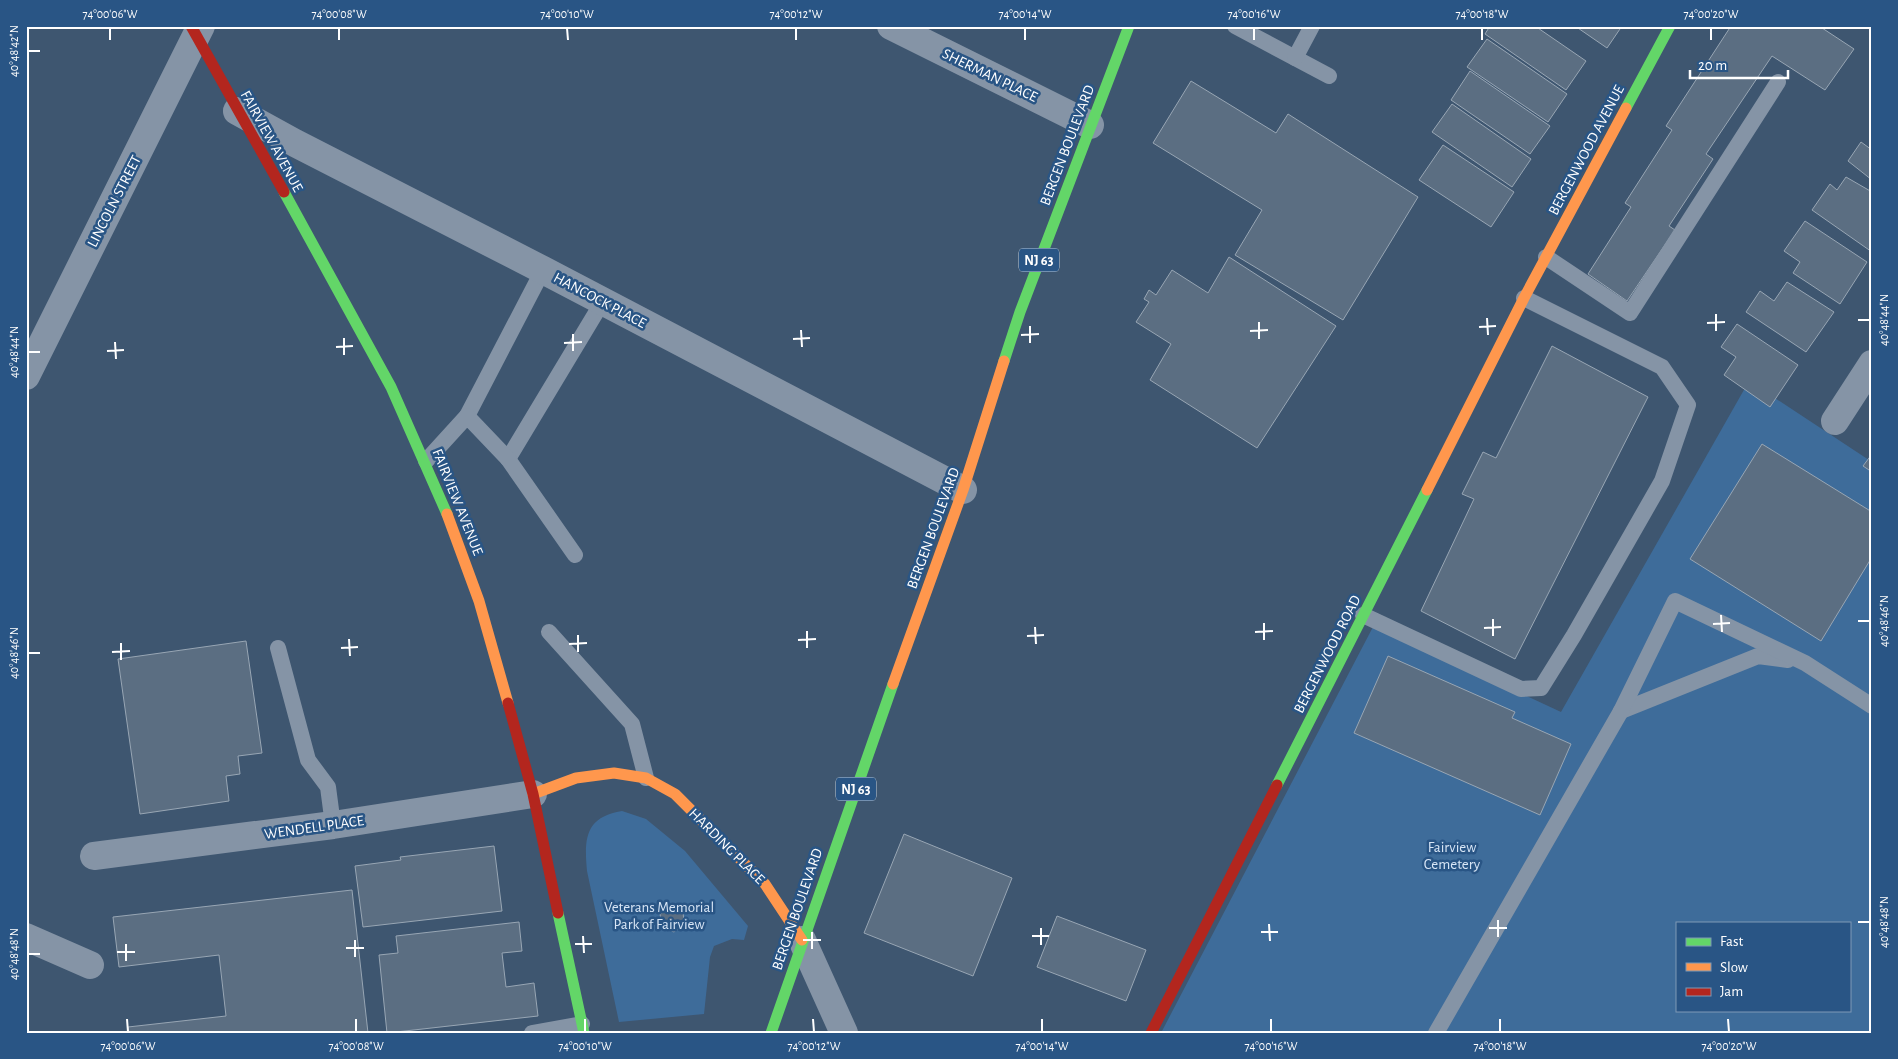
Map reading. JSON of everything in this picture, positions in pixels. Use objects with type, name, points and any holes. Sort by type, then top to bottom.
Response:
[{"type":"main road","name":"BERGENWOOD AVENUE","points":[[1527,293],[1670,26]]},
{"type":"main road","name":"BERGEN BOULEVARD","points":[[771,1033],[802,940],[963,490],[1020,312],[1090,125],[1130,29]]},
{"type":"main road","name":"FAIRVIEW AVENUE","points":[[196,30],[237,111],[346,302],[391,387],[426,461],[457,537],[479,601],[533,794],[583,1029]]},
{"type":"main road","name":"BERGENWOOD ROAD","points":[[1151,1033],[1527,293]]},
{"type":"main road","name":"HARDING PLACE","points":[[533,794],[576,778],[614,774],[646,778],[675,794],[765,884],[802,940]]},
{"type":"street","name":"SHERMAN PLACE","points":[[891,26],[1090,125]]},
{"type":"street","name":"LINCOLN STREET","points":[[26,376],[196,30]]},
{"type":"street","name":"HANCOCK PLACE","points":[[237,111],[294,144],[603,301],[963,490]]},
{"type":"street","points":[[1834,421],[1872,364]]},
{"type":"street","name":"WENDELL PLACE","points":[[94,856],[333,825],[533,794]]},
{"type":"street","points":[[26,937],[90,965]]},
{"type":"street","name":"HARDING PLACE","points":[[802,940],[844,1033]]},
{"type":"lane","points":[[1235,26],[1329,76]]},
{"type":"lane","points":[[1295,58],[1312,26]]},
{"type":"lane","points":[[1546,257],[1630,313],[1778,82]]},
{"type":"lane","points":[[426,461],[467,416],[543,270]]},
{"type":"lane","points":[[1363,615],[1521,689],[1541,688],[1574,635],[1662,481],[1688,405],[1662,367],[1527,293]]},
{"type":"lane","points":[[508,459],[603,301]]},
{"type":"lane","points":[[467,416],[508,459],[575,555]]},
{"type":"lane","points":[[1436,1033],[1621,711],[1676,601],[1805,663],[1872,706]]},
{"type":"lane","points":[[549,632],[632,724],[646,778]]},
{"type":"lane","points":[[278,648],[308,760],[328,787],[333,825]]},
{"type":"lane","points":[[1621,711],[1758,656],[1805,663]]},
{"type":"lane","points":[[532,1033],[583,1029]]},
{"type":"green space","name":"Fairview Cemetery","points":[[1749,381],[1872,462],[1872,1033],[1161,1033],[1374,625],[1561,712]]},
{"type":"green space","name":"Veterans Memorial Park of Fairview","points":[[622,811],[646,819],[685,851],[748,926],[744,940],[732,939],[714,946],[710,957],[704,1014],[619,1022],[587,871],[586,849],[587,840],[594,824],[600,818]]},
{"type":"building","points":[[1490,26],[1535,26],[1586,61],[1566,90],[1485,34]]},
{"type":"building","points":[[1575,26],[1622,26],[1607,48]]},
{"type":"building","points":[[1731,26],[1819,26],[1854,49],[1825,90],[1772,56],[1706,154],[1713,159],[1669,226],[1675,230],[1627,301],[1588,274],[1631,207],[1625,203],[1672,130],[1666,126]]},
{"type":"building","points":[[1487,39],[1567,94],[1548,122],[1467,67]]},
{"type":"building","points":[[1470,71],[1550,126],[1530,154],[1451,100]]},
{"type":"building","points":[[1191,81],[1276,133],[1288,114],[1418,197],[1343,320],[1235,255],[1262,210],[1153,143]]},
{"type":"building","points":[[1452,104],[1531,159],[1512,187],[1432,132]]},
{"type":"building","points":[[1861,142],[1872,150],[1872,180],[1848,161]]},
{"type":"building","points":[[1443,145],[1514,192],[1491,227],[1419,180]]},
{"type":"building","points":[[1846,177],[1872,192],[1872,252],[1812,210],[1830,184],[1837,190]]},
{"type":"building","points":[[1805,221],[1867,262],[1840,304],[1793,273],[1800,262],[1784,251]]},
{"type":"building","points":[[1229,257],[1336,326],[1257,448],[1150,380],[1171,344],[1136,322],[1149,302],[1144,299],[1149,290],[1156,295],[1172,270],[1208,293]]},
{"type":"building","points":[[1787,282],[1834,312],[1806,352],[1746,312],[1760,291],[1774,301]]},
{"type":"building","points":[[1737,324],[1798,365],[1770,407],[1724,375],[1736,357],[1721,347]]},
{"type":"building","points":[[1552,346],[1648,397],[1515,659],[1421,611],[1474,499],[1462,494],[1483,452],[1496,458]]},
{"type":"building","points":[[1762,444],[1872,512],[1872,557],[1821,641],[1690,559]]},
{"type":"building","points":[[1872,454],[1872,472],[1863,466]]},
{"type":"building","points":[[246,641],[262,753],[238,756],[240,774],[226,776],[229,801],[140,814],[118,659]]},
{"type":"building","points":[[1388,656],[1515,712],[1512,718],[1571,744],[1540,815],[1354,733]]},
{"type":"building","points":[[904,834],[1012,878],[973,976],[864,933]]},
{"type":"building","points":[[494,846],[502,911],[363,927],[355,866],[401,860],[400,857]]},
{"type":"building","points":[[352,890],[368,1033],[129,1033],[128,1027],[226,1016],[219,955],[119,967],[113,917]]},
{"type":"building","points":[[670,906],[683,911],[684,924],[674,932],[662,926],[660,914]]},
{"type":"building","points":[[1057,916],[1146,950],[1126,1001],[1037,967]]},
{"type":"building","points":[[519,922],[522,951],[502,953],[506,987],[534,983],[538,1016],[387,1033],[379,955],[398,953],[396,936]]},
{"type":"traffic: fast","points":[[1004,361],[1020,312],[1129,26]]},
{"type":"traffic: fast","points":[[1626,108],[1670,26]]},
{"type":"traffic: fast","points":[[284,192],[391,387],[447,514]]},
{"type":"traffic: fast","points":[[1277,785],[1427,490]]},
{"type":"traffic: fast","points":[[771,1033],[893,684]]},
{"type":"traffic: fast","points":[[558,913],[584,1033]]},
{"type":"traffic: slow","points":[[1427,490],[1524,298],[1626,108]]},
{"type":"traffic: slow","points":[[893,684],[963,490],[1004,361]]},
{"type":"traffic: slow","points":[[447,514],[479,601],[508,703]]},
{"type":"traffic: slow","points":[[533,794],[576,778],[614,773],[646,778],[675,794],[765,884],[802,940]]},
{"type":"traffic: jam","points":[[191,26],[284,192]]},
{"type":"traffic: jam","points":[[508,703],[533,794],[558,913]]},
{"type":"traffic: jam","points":[[1151,1033],[1277,785]]}]
